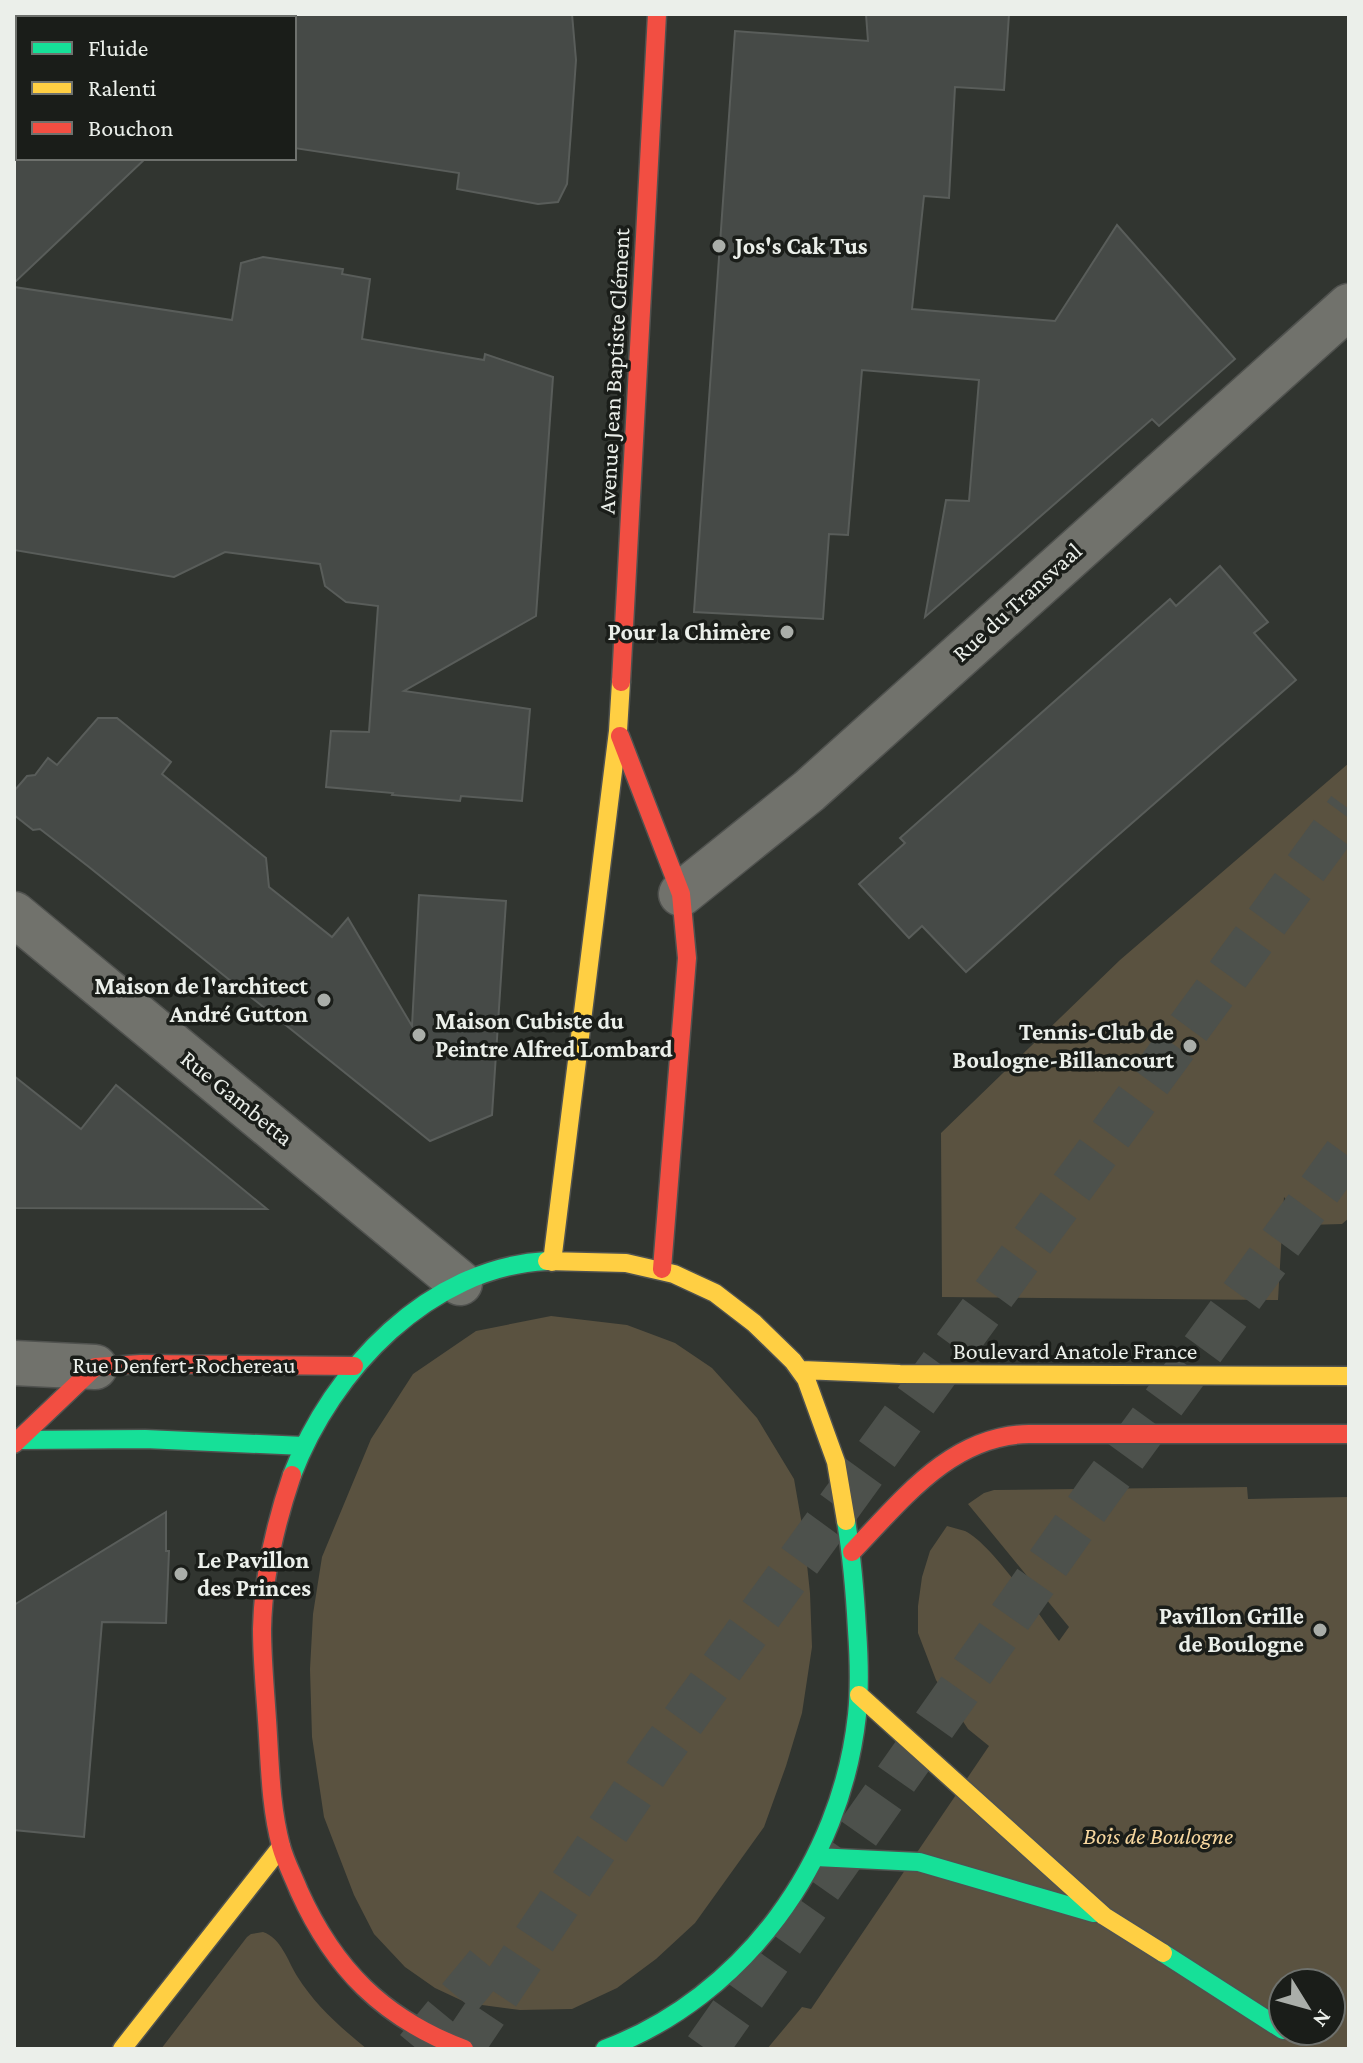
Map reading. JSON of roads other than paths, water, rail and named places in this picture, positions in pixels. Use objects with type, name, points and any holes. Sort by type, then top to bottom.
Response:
[{"type":"main road","name":"Avenue Jean Baptiste Clément","points":[[552,1262],[618,731],[657,14]]},
{"type":"main road","name":"Avenue Jean Baptiste Clément","points":[[618,731],[681,894],[687,958],[662,1269]]},
{"type":"main road","points":[[464,2049],[442,2042],[410,2025],[360,1986],[340,1964],[301,1898],[281,1847],[273,1798],[262,1654],[263,1601],[269,1559],[280,1512],[304,1446],[326,1406],[354,1366],[397,1326],[460,1283],[500,1267],[521,1262],[601,1261],[662,1269],[709,1288],[734,1305],[802,1370],[836,1462],[852,1552],[859,1695],[845,1781],[831,1820],[816,1857],[780,1914],[724,1977],[687,2006],[639,2042],[605,2049]]},
{"type":"main road","name":"Rue Denfert-Rochereau","points":[[95,1367],[141,1364],[354,1366]]},
{"type":"main road","points":[[17,1442],[95,1367]]},
{"type":"main road","name":"Boulevard Anatole France","points":[[802,1370],[915,1374],[1349,1376]]},
{"type":"main road","points":[[852,1552],[948,1459],[974,1444],[998,1436],[1349,1434]]},
{"type":"main road","points":[[17,1442],[145,1439],[304,1446]]},
{"type":"main road","points":[[859,1695],[1104,1916],[1267,2020]]},
{"type":"main road","points":[[122,2049],[281,1847]]},
{"type":"main road","points":[[816,1857],[919,1862],[1104,1916]]},
{"type":"street","name":"Rue du Transvaal","points":[[681,894],[809,791],[1349,306]]},
{"type":"street","name":"Rue Gambetta","points":[[14,914],[460,1283]]},
{"type":"street","name":"Rue Denfert-Rochereau","points":[[14,1363],[95,1367]]},
{"type":"tunnel","points":[[461,2049],[656,1758],[1349,809]]},
{"type":"tunnel","points":[[706,2049],[1099,1491],[1349,1149]]},
{"type":"tunnel","points":[[417,2049],[493,1957]]},
{"type":"place","name":"Jos's Cak Tus","points":[[719,246]]},
{"type":"place","name":"Pour la Chimère","points":[[787,632]]},
{"type":"place","name":"Maison de l'architect André Gutton","points":[[324,1000]]},
{"type":"place","name":"Maison Cubiste du Peintre Alfred Lombard","points":[[419,1035]]},
{"type":"place","name":"Tennis-Club de Boulogne-Billancourt","points":[[1190,1046]]},
{"type":"place","name":"Le Pavillon des Princes","points":[[181,1574]]},
{"type":"place","name":"Pavillon Grille de Boulogne","points":[[1320,1630]]},
{"type":"park label","name":"Bois de Boulogne","points":[[1158,1836]]}]
